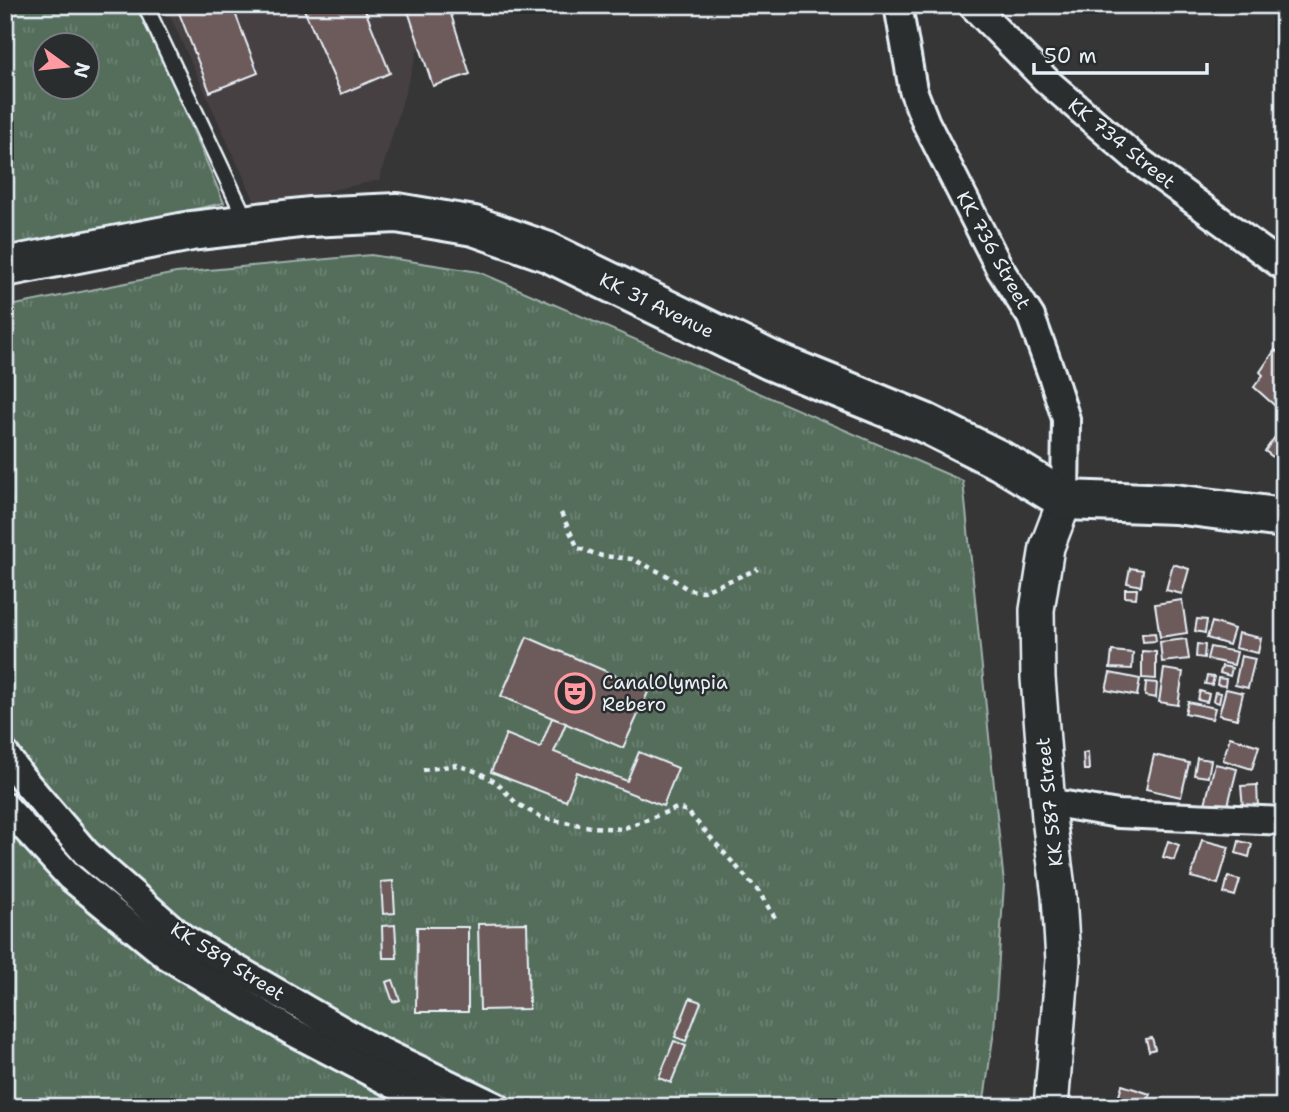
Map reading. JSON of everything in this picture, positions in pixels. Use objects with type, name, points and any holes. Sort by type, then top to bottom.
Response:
[{"type":"main road","name":"KK 31 Avenue","points":[[5,267],[191,231],[309,217],[397,213],[474,226],[548,252],[770,360],[925,423],[1001,461],[1065,500],[1175,505],[1284,518]]},
{"type":"street","name":"KK 736 Street","points":[[898,5],[913,90],[926,123],[1000,269],[1031,317],[1052,376],[1066,419],[1065,500]]},
{"type":"street","name":"KK 734 Street","points":[[972,5],[1048,82],[1139,160],[1284,267]]},
{"type":"street","name":"KK 587 Street","points":[[1051,1107],[1063,960],[1038,678],[1037,610],[1047,547],[1065,500]]},
{"type":"street","name":"KK 589 Street","points":[[5,754],[86,853],[182,937],[366,1044],[497,1107]]},
{"type":"street","points":[[1048,802],[1118,814],[1284,821]]},
{"type":"street","name":"KK 589 Street","points":[[5,806],[70,877],[167,956],[289,1030],[438,1107]]},
{"type":"lane","points":[[145,5],[248,225]]},
{"type":"path","points":[[561,513],[578,548],[603,556],[632,559],[666,575],[689,590],[704,591],[758,569]]},
{"type":"path","points":[[423,769],[457,765],[478,772],[496,783],[516,803],[542,818],[591,827],[622,829],[677,808],[687,811],[759,892],[777,921]]},
{"type":"shaded area","points":[[165,5],[431,5],[379,180],[257,206]]},
{"type":"green space","points":[[5,5],[140,5],[224,203],[5,248]]},
{"type":"green space","points":[[371,255],[479,272],[963,481],[1004,884],[994,1031],[983,1107],[5,1107],[5,307],[176,273]]},
{"type":"building","points":[[176,5],[232,5],[258,73],[210,92]]},
{"type":"building","points":[[302,5],[363,5],[390,73],[341,94]]},
{"type":"building","points":[[406,5],[448,5],[470,74],[433,86]]},
{"type":"building","points":[[1275,350],[1281,354],[1284,351],[1284,414],[1254,387],[1263,375],[1260,372]]},
{"type":"building","points":[[1280,430],[1284,433],[1284,457],[1281,455],[1277,460],[1265,451]]},
{"type":"building","points":[[5,551],[10,571],[5,572]]},
{"type":"building","points":[[1173,564],[1189,569],[1182,594],[1166,590]]},
{"type":"building","points":[[1130,568],[1143,570],[1141,586],[1127,583]]},
{"type":"building","points":[[1125,589],[1137,589],[1136,598],[1125,597]]},
{"type":"building","points":[[1182,600],[1187,633],[1160,637],[1155,604]]},
{"type":"building","points":[[1197,619],[1207,620],[1205,633],[1195,631]]},
{"type":"building","points":[[1212,622],[1234,629],[1229,645],[1207,638]]},
{"type":"building","points":[[1155,633],[1156,641],[1143,642],[1142,634]]},
{"type":"building","points":[[1238,633],[1261,638],[1258,653],[1235,648]]},
{"type":"building","name":"CanalOlympia Rebero","points":[[527,637],[649,690],[623,748],[501,696]]},
{"type":"building","points":[[1186,639],[1189,659],[1162,662],[1160,642]]},
{"type":"building","points":[[1197,644],[1205,645],[1204,658],[1196,657]]},
{"type":"building","points":[[1210,647],[1237,652],[1234,665],[1207,659]]},
{"type":"building","points":[[1112,651],[1133,653],[1132,669],[1110,668]]},
{"type":"building","points":[[1142,651],[1156,652],[1156,679],[1142,678]]},
{"type":"building","points":[[1241,656],[1255,659],[1248,688],[1235,685]]},
{"type":"building","points":[[1222,666],[1232,668],[1230,676],[1220,673]]},
{"type":"building","points":[[1164,669],[1183,672],[1178,705],[1159,702]]},
{"type":"building","points":[[1110,673],[1140,679],[1137,696],[1106,690]]},
{"type":"building","points":[[1207,676],[1214,677],[1212,685],[1205,684]]},
{"type":"building","points":[[1218,678],[1226,679],[1225,686],[1217,685]]},
{"type":"building","points":[[1146,682],[1157,683],[1156,698],[1145,696]]},
{"type":"building","points":[[1226,689],[1243,693],[1237,719],[1219,715]]},
{"type":"building","points":[[1200,691],[1209,694],[1207,702],[1198,700]]},
{"type":"building","points":[[1215,692],[1221,693],[1219,703],[1213,701]]},
{"type":"building","points":[[1188,702],[1215,708],[1212,719],[1185,713]]},
{"type":"building","points":[[552,718],[566,723],[554,752],[627,781],[639,752],[678,768],[663,806],[577,772],[566,801],[491,772],[506,734],[540,748]]},
{"type":"building","points":[[1230,737],[1259,746],[1252,769],[1223,760]]},
{"type":"building","points":[[1088,752],[1089,770],[1084,770],[1083,753]]},
{"type":"building","points":[[1154,755],[1189,763],[1181,797],[1146,789]]},
{"type":"building","points":[[1197,758],[1211,760],[1208,777],[1194,775]]},
{"type":"building","points":[[1215,764],[1237,769],[1227,809],[1205,804]]},
{"type":"building","points":[[1278,776],[1284,778],[1284,788],[1275,785]]},
{"type":"building","points":[[1257,785],[1258,807],[1243,808],[1241,786]]},
{"type":"building","points":[[1202,840],[1229,847],[1218,884],[1191,877]]},
{"type":"building","points":[[1168,841],[1179,845],[1174,860],[1163,857]]},
{"type":"building","points":[[1239,841],[1252,844],[1249,857],[1236,853]]},
{"type":"building","points":[[1228,877],[1240,880],[1235,896],[1224,893]]},
{"type":"building","points":[[393,881],[395,913],[383,914],[381,882]]},
{"type":"building","points":[[527,923],[529,1009],[480,1010],[478,924]]},
{"type":"building","points":[[395,925],[397,958],[383,958],[382,926]]},
{"type":"building","points":[[417,927],[468,927],[468,1012],[416,1012]]},
{"type":"building","points":[[393,980],[400,1000],[393,1002],[386,982]]},
{"type":"building","points":[[690,998],[701,1002],[686,1041],[675,1037]]},
{"type":"building","points":[[1152,1038],[1155,1049],[1149,1051],[1146,1039]]},
{"type":"building","points":[[674,1041],[686,1046],[671,1083],[659,1078]]},
{"type":"building","points":[[1122,1085],[1150,1094],[1146,1107],[1116,1107]]},
{"type":"place","name":"CanalOlympia Rebero","points":[[575,693]]}]
